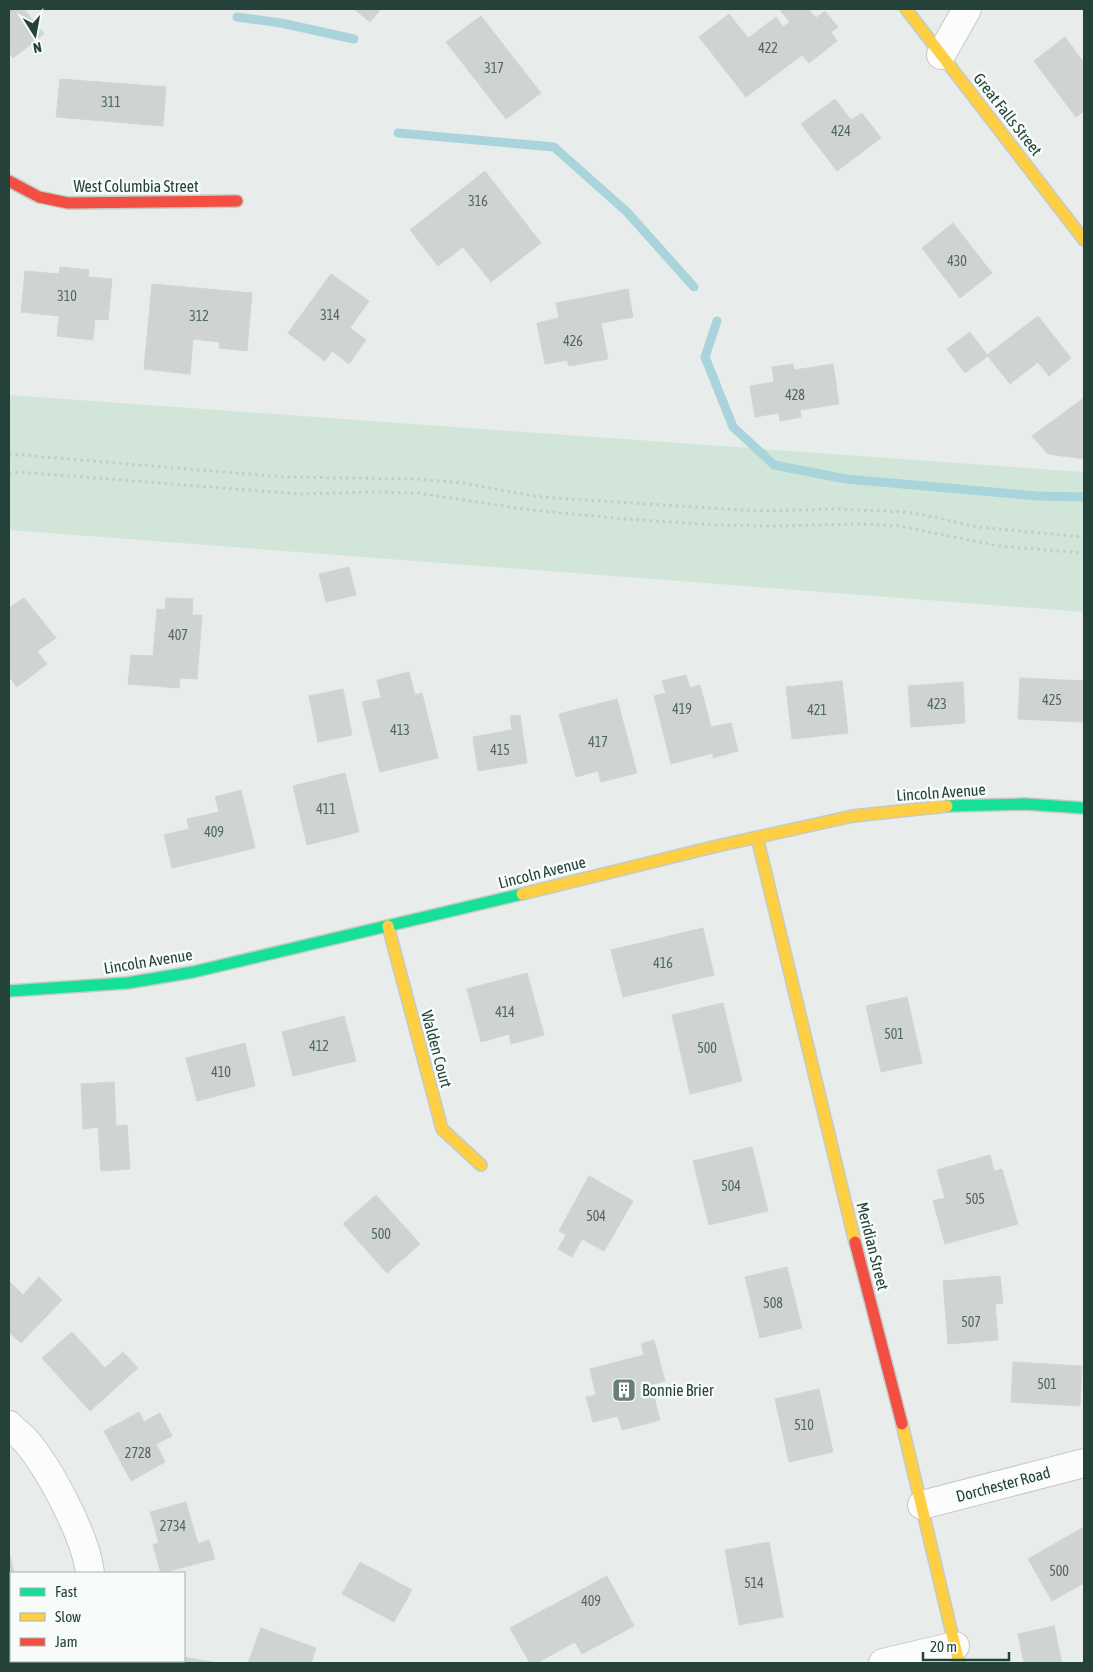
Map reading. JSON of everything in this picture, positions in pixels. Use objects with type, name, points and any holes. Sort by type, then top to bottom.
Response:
[{"type":"street","name":"Great Falls Street","points":[[906,9],[1084,240]]},
{"type":"street","points":[[941,55],[967,9]]},
{"type":"street","name":"West Columbia Street","points":[[9,181],[39,197],[68,203],[237,201]]},
{"type":"street","name":"Lincoln Avenue","points":[[9,991],[127,982],[184,973],[853,816],[946,806],[1025,804],[1084,808]]},
{"type":"street","name":"Meridian Street","points":[[757,837],[851,1225],[922,1505],[957,1655]]},
{"type":"street","name":"Walden Court","points":[[388,926],[442,1129],[481,1165]]},
{"type":"street","points":[[9,1426],[26,1441],[50,1478],[73,1520],[88,1561],[90,1572]]},
{"type":"street","name":"Dorchester Road","points":[[922,1505],[1084,1463]]},
{"type":"street","points":[[883,1663],[957,1655]]},
{"type":"path","points":[[9,454],[284,477],[415,479],[464,483],[533,496],[575,499],[758,510],[839,509],[903,512],[984,528],[1084,537]]},
{"type":"path","points":[[9,474],[19,472],[299,494],[418,493],[530,510],[708,524],[772,526],[862,524],[899,526],[999,546],[1084,553]]},
{"type":"green space","points":[[9,395],[1084,472],[1084,612],[9,530]]},
{"type":"building","points":[[9,9],[24,9],[44,34],[13,58],[9,53]]},
{"type":"building","points":[[354,9],[381,9],[370,22]]},
{"type":"building","points":[[779,9],[808,9],[816,18],[825,11],[838,27],[831,32],[837,41],[809,63],[802,55],[746,97],[699,37],[729,14],[748,38],[776,17],[783,27],[790,22]]},
{"type":"building","points":[[481,16],[541,93],[506,119],[446,42]]},
{"type":"building","points":[[1065,37],[1084,63],[1084,111],[1076,117],[1034,61]]},
{"type":"building","points":[[60,79],[166,87],[163,126],[56,117]]},
{"type":"building","points":[[835,99],[851,120],[862,113],[881,138],[837,171],[801,124]]},
{"type":"building","points":[[485,171],[541,243],[491,282],[463,247],[438,266],[410,230]]},
{"type":"building","points":[[953,223],[992,273],[960,298],[922,248]]},
{"type":"building","points":[[60,267],[89,270],[88,277],[112,279],[108,320],[95,319],[93,340],[57,336],[59,316],[21,312],[25,271],[59,274]]},
{"type":"building","points":[[331,274],[369,301],[350,328],[366,340],[349,364],[332,351],[325,361],[288,333]]},
{"type":"building","points":[[152,284],[252,293],[247,351],[219,348],[220,342],[193,339],[190,374],[144,369]]},
{"type":"building","points":[[628,289],[633,317],[601,323],[608,359],[569,366],[567,360],[545,364],[537,323],[559,318],[556,303]]},
{"type":"building","points":[[1038,316],[1071,358],[1049,376],[1038,362],[1010,384],[987,355]]},
{"type":"building","points":[[970,332],[988,356],[965,373],[947,349]]},
{"type":"building","points":[[793,364],[794,370],[833,364],[839,404],[800,410],[801,417],[780,421],[779,413],[755,417],[750,386],[774,382],[772,367]]},
{"type":"building","points":[[1084,398],[1084,459],[1048,454],[1032,436]]},
{"type":"building","points":[[349,567],[356,595],[326,602],[319,574]]},
{"type":"building","points":[[24,598],[56,638],[37,651],[47,664],[17,687],[9,676],[9,608]]},
{"type":"building","points":[[166,598],[193,599],[192,615],[202,615],[197,679],[180,678],[179,688],[128,684],[131,655],[153,656],[157,609],[165,610]]},
{"type":"building","points":[[409,672],[415,695],[422,693],[438,758],[380,772],[362,702],[381,698],[377,680]]},
{"type":"building","points":[[686,675],[690,688],[700,685],[711,727],[731,723],[738,751],[713,758],[713,753],[671,764],[654,696],[666,693],[662,681]]},
{"type":"building","points":[[1020,678],[1084,681],[1084,722],[1018,719]]},
{"type":"building","points":[[842,681],[848,733],[792,739],[786,687]]},
{"type":"building","points":[[963,682],[965,723],[911,727],[908,686]]},
{"type":"building","points":[[343,689],[352,735],[318,742],[309,696]]},
{"type":"building","points":[[617,699],[637,773],[601,782],[598,771],[576,777],[559,714]]},
{"type":"building","points":[[520,715],[527,763],[478,771],[473,737],[512,730],[510,716]]},
{"type":"building","points":[[345,773],[359,832],[307,845],[293,786]]},
{"type":"building","points":[[241,790],[255,848],[172,868],[164,835],[189,829],[187,819],[219,812],[215,797]]},
{"type":"building","points":[[703,928],[714,975],[623,997],[611,950]]},
{"type":"building","points":[[527,973],[544,1035],[511,1044],[509,1034],[481,1042],[467,989]]},
{"type":"building","points":[[907,997],[922,1063],[881,1072],[866,1006]]},
{"type":"building","points":[[723,1003],[742,1081],[690,1094],[672,1015]]},
{"type":"building","points":[[344,1016],[356,1061],[293,1076],[282,1032]]},
{"type":"building","points":[[245,1043],[255,1086],[197,1101],[186,1058]]},
{"type":"building","points":[[114,1082],[116,1126],[127,1125],[130,1169],[101,1171],[98,1127],[83,1129],[81,1084]]},
{"type":"building","points":[[752,1147],[768,1211],[709,1225],[693,1161]]},
{"type":"building","points":[[990,1155],[994,1171],[1002,1169],[1018,1224],[945,1244],[933,1201],[945,1198],[937,1170]]},
{"type":"building","points":[[589,1176],[633,1201],[604,1251],[582,1239],[572,1257],[558,1249],[566,1235],[559,1231]]},
{"type":"building","points":[[376,1195],[420,1244],[387,1273],[343,1224]]},
{"type":"building","points":[[787,1267],[802,1328],[760,1338],[745,1277]]},
{"type":"building","points":[[1000,1276],[1003,1303],[995,1304],[998,1340],[948,1344],[943,1281]]},
{"type":"building","points":[[39,1277],[62,1300],[21,1343],[9,1332],[9,1281],[23,1295]]},
{"type":"building","points":[[72,1332],[105,1368],[123,1352],[138,1368],[90,1411],[42,1358]]},
{"type":"building","name":"Bonnie Brier","points":[[654,1340],[665,1381],[651,1385],[660,1420],[622,1430],[618,1416],[593,1422],[586,1397],[596,1395],[590,1369],[644,1355],[641,1344]]},
{"type":"building","points":[[1013,1362],[1082,1366],[1080,1406],[1011,1402]]},
{"type":"building","points":[[819,1389],[833,1452],[789,1462],[775,1399]]},
{"type":"building","points":[[139,1412],[144,1422],[160,1413],[172,1436],[156,1444],[165,1462],[131,1481],[104,1431]]},
{"type":"building","points":[[186,1502],[198,1544],[209,1540],[215,1559],[161,1572],[153,1545],[159,1543],[150,1512]]},
{"type":"building","points":[[1084,1527],[1084,1583],[1052,1601],[1028,1559]]},
{"type":"building","points":[[769,1542],[783,1617],[739,1625],[725,1550]]},
{"type":"building","points":[[10,1555],[14,1572],[10,1572],[9,1611]]},
{"type":"building","points":[[360,1562],[412,1590],[394,1622],[342,1594]]},
{"type":"building","points":[[607,1576],[634,1626],[582,1654],[575,1642],[537,1663],[530,1663],[510,1628]]},
{"type":"building","points":[[1054,1626],[1062,1663],[1024,1663],[1018,1634]]},
{"type":"building","points":[[261,1628],[316,1648],[311,1663],[248,1663]]},
{"type":"building","points":[[185,1657],[217,1663],[159,1663],[185,1662]]},
{"type":"waterway","points":[[237,17],[281,23],[354,39]]},
{"type":"waterway","points":[[398,133],[554,147],[627,212],[694,287]]},
{"type":"waterway","points":[[717,321],[705,357],[733,427],[774,465],[846,479],[1038,496],[1084,497]]},
{"type":"traffic: fast","points":[[947,806],[1025,804],[1084,808]]},
{"type":"traffic: fast","points":[[9,991],[127,983],[193,972],[522,894]]},
{"type":"traffic: slow","points":[[906,9],[1084,240]]},
{"type":"traffic: slow","points":[[522,894],[717,846],[853,816],[947,806]]},
{"type":"traffic: slow","points":[[757,837],[855,1242]]},
{"type":"traffic: slow","points":[[388,926],[442,1129],[481,1165]]},
{"type":"traffic: slow","points":[[902,1424],[959,1663]]},
{"type":"traffic: jam","points":[[9,181],[39,197],[68,203],[237,201]]},
{"type":"traffic: jam","points":[[855,1242],[902,1424]]},
{"type":"place","name":"Bonnie Brier","points":[[624,1390]]}]
